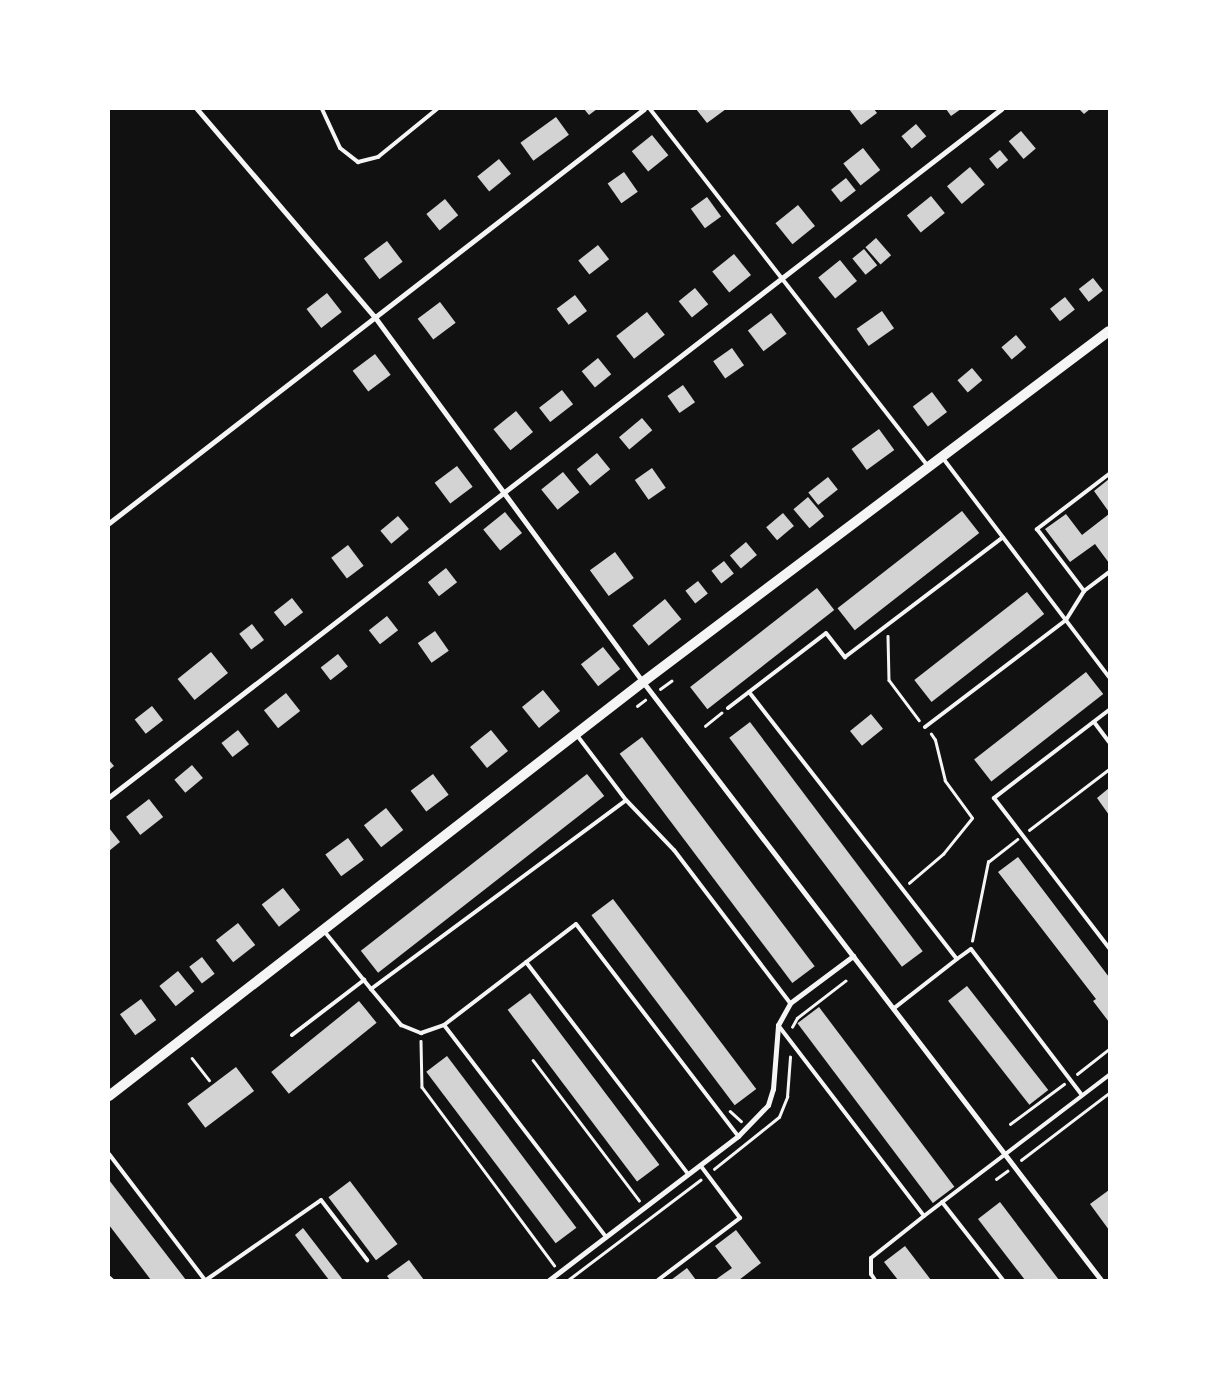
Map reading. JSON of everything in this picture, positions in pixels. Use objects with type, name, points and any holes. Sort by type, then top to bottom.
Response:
[{"type":"main road","points":[[109,1096],[643,682],[1109,331]]},
{"type":"street","points":[[197,109],[374,316],[502,494],[643,682],[1101,1280]]},
{"type":"street","points":[[109,523],[374,316],[644,109]]},
{"type":"street","points":[[109,797],[1001,109]]},
{"type":"street","points":[[549,1280],[738,1136],[768,1105],[773,1089],[778,1025],[790,1004],[853,956]]},
{"type":"lane","points":[[322,109],[340,148],[358,162],[378,157],[437,109]]},
{"type":"lane","points":[[650,109],[784,277],[929,467]]},
{"type":"lane","points":[[942,457],[1109,676]]},
{"type":"lane","points":[[1084,591],[1037,529],[1109,474]]},
{"type":"lane","points":[[728,708],[826,633],[845,657],[1003,537]]},
{"type":"lane","points":[[926,727],[1066,620],[1084,591],[1109,572]]},
{"type":"lane","points":[[749,692],[957,959]]},
{"type":"lane","points":[[1109,710],[994,798],[1109,948]]},
{"type":"lane","points":[[1094,722],[1109,742]]},
{"type":"lane","points":[[576,734],[626,800],[674,850],[790,1004]]},
{"type":"lane","points":[[371,990],[626,800]]},
{"type":"lane","points":[[324,930],[401,1025],[421,1033],[444,1025],[576,924],[738,1136]]},
{"type":"lane","points":[[893,1009],[971,949],[1082,1095]]},
{"type":"lane","points":[[526,962],[688,1174]]},
{"type":"lane","points":[[292,1035],[364,980]]},
{"type":"lane","points":[[444,1025],[606,1237]]},
{"type":"lane","points":[[778,1025],[924,1216]]},
{"type":"lane","points":[[875,1280],[871,1274],[871,1258],[1109,1075]]},
{"type":"lane","points":[[109,1154],[205,1280],[322,1200],[367,1260]]},
{"type":"lane","points":[[658,1280],[740,1218],[700,1165]]},
{"type":"lane","points":[[942,1202],[1003,1280]]},
{"type":"path","points":[[888,624],[888,680],[935,740],[945,781],[972,818],[943,854],[902,889]]},
{"type":"path","points":[[705,726],[728,708]]},
{"type":"path","points":[[421,1033],[422,1087],[560,1272]]},
{"type":"path","points":[[1010,1124],[1109,1050]]},
{"type":"path","points":[[192,1058],[209,1080]]},
{"type":"path","points":[[533,1060],[644,1208]]},
{"type":"path","points":[[996,1179],[1109,1093]]},
{"type":"building","points":[[584,109],[597,109],[589,115]]},
{"type":"building","points":[[696,109],[726,109],[707,123]]},
{"type":"building","points":[[849,109],[874,109],[877,113],[861,125]]},
{"type":"building","points":[[946,109],[961,109],[951,116]]},
{"type":"building","points":[[1079,109],[1090,109],[1084,114]]},
{"type":"building","points":[[556,117],[569,135],[533,161],[520,143]]},
{"type":"building","points":[[916,124],[926,136],[912,148],[901,136]]},
{"type":"building","points":[[1021,131],[1036,149],[1024,159],[1009,141]]},
{"type":"building","points":[[652,135],[668,155],[648,172],[632,151]]},
{"type":"building","points":[[863,148],[880,170],[861,185],[843,163]]},
{"type":"building","points":[[1000,150],[1008,160],[997,169],[989,159]]},
{"type":"building","points":[[499,159],[511,174],[489,191],[477,177]]},
{"type":"building","points":[[970,167],[985,185],[962,204],[947,186]]},
{"type":"building","points":[[624,172],[638,192],[621,203],[608,183]]},
{"type":"building","points":[[846,178],[856,191],[841,202],[831,190]]},
{"type":"building","points":[[931,196],[945,213],[921,233],[907,216]]},
{"type":"building","points":[[707,197],[721,216],[705,228],[691,209]]},
{"type":"building","points":[[445,199],[458,215],[440,230],[426,214]]},
{"type":"building","points":[[798,205],[815,226],[792,244],[775,223]]},
{"type":"building","points":[[876,238],[891,255],[881,265],[865,247]]},
{"type":"building","points":[[387,241],[403,262],[379,279],[364,258]]},
{"type":"building","points":[[598,245],[609,259],[589,275],[578,260]]},
{"type":"building","points":[[864,249],[877,265],[866,275],[852,258]]},
{"type":"building","points":[[734,254],[751,275],[729,293],[712,272]]},
{"type":"building","points":[[840,260],[857,281],[835,299],[818,278]]},
{"type":"building","points":[[1093,278],[1103,291],[1089,302],[1079,289]]},
{"type":"building","points":[[695,288],[708,304],[692,318],[679,301]]},
{"type":"building","points":[[327,293],[342,312],[321,328],[307,309]]},
{"type":"building","points":[[575,295],[587,311],[569,325],[557,309]]},
{"type":"building","points":[[1065,297],[1075,310],[1060,321],[1050,309]]},
{"type":"building","points":[[440,302],[456,323],[433,340],[418,319]]},
{"type":"building","points":[[882,311],[894,328],[869,346],[857,329]]},
{"type":"building","points":[[647,312],[665,335],[634,359],[616,336]]},
{"type":"building","points":[[771,313],[787,334],[763,351],[748,330]]},
{"type":"building","points":[[1016,335],[1026,347],[1012,359],[1001,347]]},
{"type":"building","points":[[732,348],[744,365],[725,378],[713,361]]},
{"type":"building","points":[[375,354],[391,375],[368,392],[353,371]]},
{"type":"building","points":[[598,358],[611,374],[595,388],[582,371]]},
{"type":"building","points":[[972,368],[982,380],[968,392],[957,380]]},
{"type":"building","points":[[683,385],[695,402],[679,413],[667,396]]},
{"type":"building","points":[[562,390],[573,404],[550,422],[539,408]]},
{"type":"building","points":[[932,392],[947,412],[928,426],[913,406]]},
{"type":"building","points":[[516,411],[533,432],[510,450],[493,429]]},
{"type":"building","points":[[642,418],[652,430],[629,450],[619,437]]},
{"type":"building","points":[[879,429],[894,450],[867,470],[851,449]]},
{"type":"building","points":[[597,453],[610,469],[590,486],[577,469]]},
{"type":"building","points":[[457,466],[473,487],[450,504],[435,483]]},
{"type":"building","points":[[652,468],[666,488],[649,500],[635,480]]},
{"type":"building","points":[[563,472],[579,492],[558,510],[541,490]]},
{"type":"building","points":[[828,477],[838,490],[818,505],[808,492]]},
{"type":"building","points":[[1109,479],[1109,512],[1094,491]]},
{"type":"building","points":[[808,497],[824,516],[810,528],[793,509]]},
{"type":"building","points":[[962,511],[979,533],[855,630],[837,608]]},
{"type":"building","points":[[505,512],[522,533],[500,551],[483,530]]},
{"type":"building","points":[[783,513],[794,526],[777,540],[766,527]]},
{"type":"building","points":[[1066,514],[1082,535],[1109,514],[1109,563],[1095,544],[1070,562],[1045,529]]},
{"type":"building","points":[[398,516],[409,529],[391,544],[380,531]]},
{"type":"building","points":[[746,542],[757,555],[741,569],[730,555]]},
{"type":"building","points":[[348,545],[364,566],[347,578],[331,558]]},
{"type":"building","points":[[615,552],[634,578],[609,596],[590,570]]},
{"type":"building","points":[[724,561],[734,574],[721,583],[711,571]]},
{"type":"building","points":[[446,568],[457,582],[439,596],[428,582]]},
{"type":"building","points":[[698,581],[708,594],[695,603],[685,591]]},
{"type":"building","points":[[817,588],[834,610],[707,709],[690,687]]},
{"type":"building","points":[[1027,592],[1044,614],[932,702],[914,680]]},
{"type":"building","points":[[292,598],[303,612],[285,626],[274,612]]},
{"type":"building","points":[[665,599],[681,619],[649,646],[632,625]]},
{"type":"building","points":[[387,616],[398,630],[380,644],[369,630]]},
{"type":"building","points":[[252,624],[264,640],[251,650],[239,634]]},
{"type":"building","points":[[435,631],[449,651],[432,663],[418,643]]},
{"type":"building","points":[[603,647],[620,669],[598,686],[581,664]]},
{"type":"building","points":[[211,652],[228,673],[195,700],[178,679]]},
{"type":"building","points":[[338,654],[348,667],[331,680],[321,668]]},
{"type":"building","points":[[1086,672],[1103,694],[991,781],[974,759]]},
{"type":"building","points":[[543,690],[560,711],[539,728],[522,707]]},
{"type":"building","points":[[286,693],[300,711],[278,728],[264,710]]},
{"type":"building","points":[[152,706],[163,720],[146,734],[135,720]]},
{"type":"building","points":[[871,714],[883,729],[862,746],[850,731]]},
{"type":"building","points":[[750,722],[923,951],[902,967],[729,738]]},
{"type":"building","points":[[238,730],[249,744],[233,757],[221,743]]},
{"type":"building","points":[[491,730],[508,751],[487,768],[470,747]]},
{"type":"building","points":[[642,737],[815,966],[792,983],[620,754]]},
{"type":"building","points":[[109,760],[114,766],[109,770]]},
{"type":"building","points":[[192,765],[203,778],[185,793],[174,780]]},
{"type":"building","points":[[433,774],[449,795],[426,812],[411,791]]},
{"type":"building","points":[[587,774],[604,796],[378,973],[361,951]]},
{"type":"building","points":[[1109,788],[1109,815],[1097,798]]},
{"type":"building","points":[[149,799],[163,817],[140,835],[126,817]]},
{"type":"building","points":[[386,808],[403,830],[381,847],[364,825]]},
{"type":"building","points":[[109,828],[120,842],[109,851]]},
{"type":"building","points":[[348,838],[364,860],[341,876],[325,854]]},
{"type":"building","points":[[1018,857],[1109,977],[1109,1022],[1093,1001],[1096,999],[998,872]]},
{"type":"building","points":[[283,888],[300,910],[279,927],[262,905]]},
{"type":"building","points":[[613,899],[756,1089],[735,1105],[591,915]]},
{"type":"building","points":[[238,923],[255,945],[233,962],[216,940]]},
{"type":"building","points":[[202,957],[215,974],[202,983],[189,967]]},
{"type":"building","points":[[178,971],[194,991],[176,1006],[159,986]]},
{"type":"building","points":[[967,986],[1048,1090],[1029,1105],[948,1001]]},
{"type":"building","points":[[530,993],[659,1165],[637,1182],[508,1010]]},
{"type":"building","points":[[141,999],[156,1020],[135,1035],[120,1014]]},
{"type":"building","points":[[359,1001],[377,1023],[289,1094],[271,1072]]},
{"type":"building","points":[[819,1007],[954,1187],[933,1203],[797,1023]]},
{"type":"building","points":[[447,1056],[576,1228],[556,1243],[426,1072]]},
{"type":"building","points":[[236,1067],[254,1091],[205,1128],[187,1104]]},
{"type":"building","points":[[109,1180],[186,1280],[151,1280],[109,1225]]},
{"type":"building","points":[[350,1181],[398,1244],[376,1260],[328,1197]]},
{"type":"building","points":[[1109,1190],[1109,1230],[1090,1204]]},
{"type":"building","points":[[1000,1202],[1059,1280],[1025,1280],[978,1219]]},
{"type":"building","points":[[303,1228],[343,1280],[329,1280],[295,1235]]},
{"type":"building","points":[[736,1230],[761,1263],[739,1280],[715,1280],[732,1268],[715,1246]]},
{"type":"building","points":[[905,1246],[931,1280],[898,1280],[884,1262]]},
{"type":"building","points":[[409,1260],[424,1280],[390,1280],[387,1276]]},
{"type":"building","points":[[687,1268],[696,1280],[671,1280]]}]
